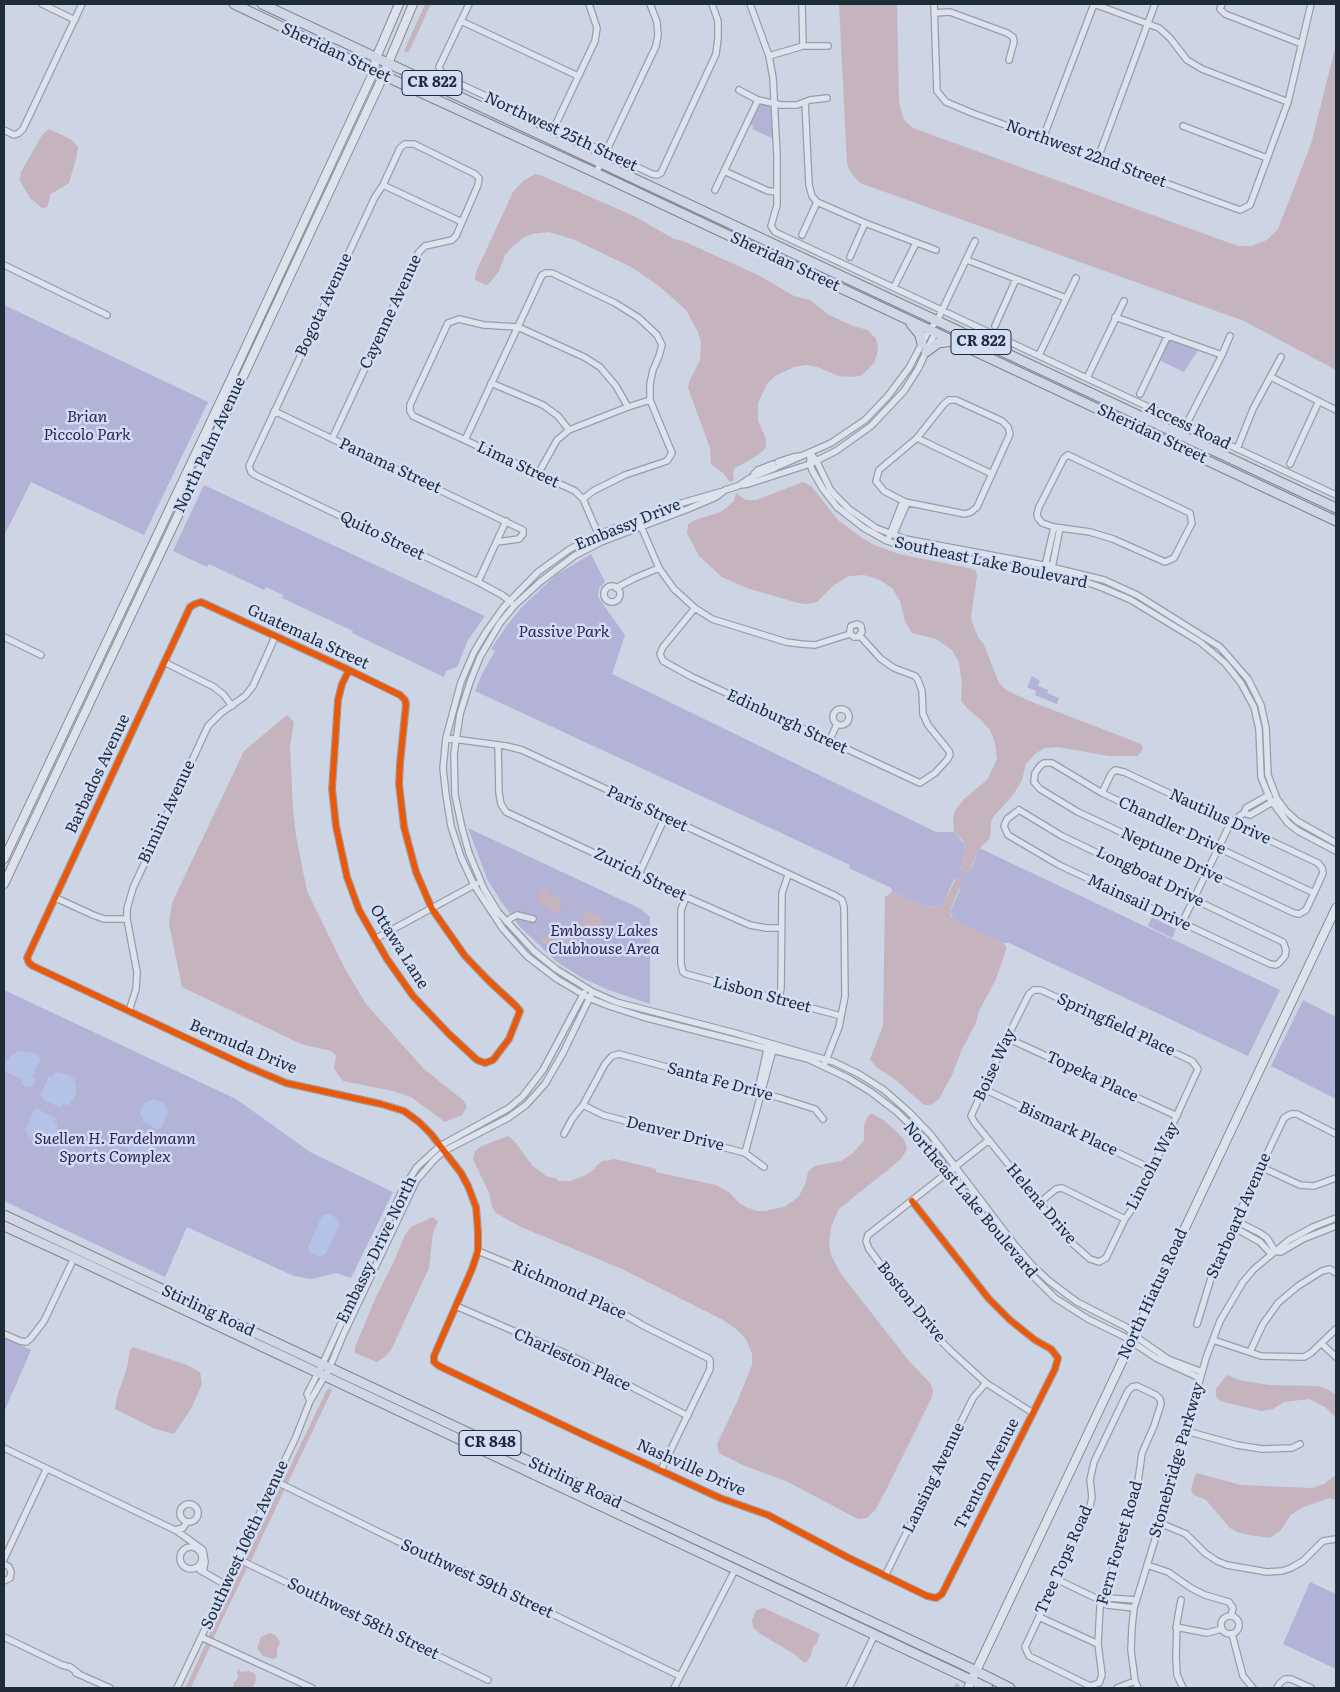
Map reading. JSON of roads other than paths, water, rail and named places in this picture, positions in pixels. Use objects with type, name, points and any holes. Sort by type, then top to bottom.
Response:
[{"type":"main road","name":"Sheridan Street","points":[[234,4],[1336,521]]},
{"type":"main road","name":"Sheridan Street","points":[[262,4],[1332,506]]},
{"type":"main road","name":"North Palm Avenue","points":[[4,860],[374,71],[376,58],[399,4]]},
{"type":"main road","name":"North Palm Avenue","points":[[4,884],[384,76],[413,4]]},
{"type":"main road","points":[[908,320],[920,335],[924,348],[952,341]]},
{"type":"main road","points":[[1127,422],[1132,412]]},
{"type":"main road","points":[[1324,515],[1332,506]]},
{"type":"main road","points":[[158,532],[168,536]]},
{"type":"main road","points":[[4,860],[13,864]]},
{"type":"main road","name":"North Hiatus Road","points":[[970,1684],[1132,1337],[1336,908]]},
{"type":"main road","name":"Stirling Road","points":[[4,1215],[324,1371]]},
{"type":"main road","name":"Stirling Road","points":[[4,1226],[324,1371],[737,1564],[976,1670],[1010,1688]]},
{"type":"main road","name":"Stirling Road","points":[[737,1564],[970,1684],[988,1688]]},
{"type":"street","points":[[42,4],[75,20]]},
{"type":"street","points":[[4,130],[14,135],[23,129],[82,4]]},
{"type":"street","points":[[469,4],[461,21],[578,76]]},
{"type":"street","points":[[554,128],[595,41],[596,24],[589,4]]},
{"type":"street","points":[[596,174],[656,46],[658,35],[650,4]]},
{"type":"street","name":"Northwest 25th Street","points":[[461,21],[439,67],[440,73],[443,76],[656,175],[661,173],[716,54],[718,21],[712,4]]},
{"type":"street","points":[[758,4],[750,5],[769,56],[775,104],[777,205],[771,226],[772,229],[942,311]]},
{"type":"street","points":[[802,4],[803,46]]},
{"type":"street","points":[[934,4],[934,13],[950,12],[1007,33],[1013,37],[1014,42],[1009,60]]},
{"type":"street","points":[[1044,138],[1094,4],[1159,28],[1170,38],[1187,60],[1202,69],[1288,102]]},
{"type":"street","points":[[1098,158],[1155,4]]},
{"type":"street","points":[[1222,4],[1220,9],[1225,14],[1302,44]]},
{"type":"street","points":[[1184,126],[1268,158],[1288,102],[1311,4]]},
{"type":"street","name":"Northwest 22nd Street","points":[[934,13],[937,91],[946,102],[1240,210],[1250,205],[1268,158]]},
{"type":"street","points":[[769,56],[803,46],[828,46]]},
{"type":"street","points":[[739,90],[758,100],[775,104],[797,105],[827,98]]},
{"type":"street","points":[[715,190],[758,100]]},
{"type":"street","points":[[805,102],[809,185],[812,196],[817,202],[865,224],[936,250]]},
{"type":"street","name":"Bogota Avenue","points":[[250,469],[250,461],[375,196],[383,185],[400,148],[405,144],[414,144],[473,173],[479,178]]},
{"type":"street","points":[[724,171],[768,191],[777,192]]},
{"type":"street","name":"Cayenne Avenue","points":[[332,439],[419,252],[426,246],[452,240],[462,222],[478,185],[479,178]]},
{"type":"street","points":[[383,185],[462,222]]},
{"type":"street","points":[[802,235],[817,202]]},
{"type":"street","points":[[850,257],[865,224]]},
{"type":"street","name":"Embassy Drive","points":[[738,486],[758,470],[810,453],[831,443],[865,420],[888,396],[924,348],[975,241]]},
{"type":"street","points":[[894,287],[916,243]]},
{"type":"street","points":[[967,260],[1066,298]]},
{"type":"street","points":[[4,265],[107,315]]},
{"type":"street","points":[[841,276],[846,265]]},
{"type":"street","points":[[466,440],[542,275],[552,273],[615,303],[639,318],[657,335],[662,346],[653,370],[650,384],[650,400],[672,453],[667,461],[625,475],[593,491],[583,499],[602,542]]},
{"type":"street","points":[[1039,356],[1076,278]]},
{"type":"street","points":[[995,326],[1016,279]]},
{"type":"street","points":[[1087,378],[1124,301]]},
{"type":"street","name":"Access Road","points":[[942,311],[1336,494]]},
{"type":"street","points":[[1115,317],[1222,355]]},
{"type":"street","name":"Lima Street","points":[[518,327],[484,325],[459,320],[448,323],[410,405],[410,411],[413,416],[575,491],[583,499]]},
{"type":"street","points":[[518,327],[584,357],[600,367],[616,386],[628,407]]},
{"type":"street","points":[[1140,394],[1168,335]]},
{"type":"street","points":[[1186,425],[1230,336]]},
{"type":"street","name":"Embassy Drive","points":[[590,990],[556,969],[534,951],[498,912],[480,882],[469,853],[455,795],[456,739],[460,714],[480,657],[512,603],[550,563],[570,549],[598,534],[682,503],[810,464],[836,451],[856,438],[877,420],[904,391],[918,369],[924,348]]},
{"type":"street","points":[[1237,449],[1253,409],[1272,377],[1281,357]]},
{"type":"street","points":[[1272,377],[1336,410]]},
{"type":"street","points":[[491,383],[543,405],[558,416],[570,430]]},
{"type":"street","points":[[538,474],[557,440],[570,430],[650,400]]},
{"type":"street","points":[[949,400],[956,400],[1002,421],[1008,427],[1010,434],[992,474],[976,507],[971,512],[965,514],[905,502],[884,491],[877,484],[876,478],[879,470],[917,438],[949,400]]},
{"type":"street","points":[[1290,464],[1319,401]]},
{"type":"street","name":"Panama Street","points":[[274,411],[506,520],[523,530],[523,534],[519,539],[497,542]]},
{"type":"street","points":[[917,438],[992,474]]},
{"type":"street","name":"Southeast Lake Boulevard","points":[[810,453],[816,460],[830,489],[864,521],[890,534],[920,542],[1096,578],[1128,590],[1204,636],[1225,652],[1248,679],[1261,705],[1266,728],[1268,775],[1271,794]]},
{"type":"street","name":"Southeast Lake Boulevard","points":[[810,453],[810,464],[837,507],[864,528],[887,541],[909,548],[1080,580],[1131,600],[1200,642],[1225,663],[1242,683],[1254,708],[1259,728],[1261,777],[1288,823],[1298,831],[1336,851]]},
{"type":"street","points":[[1068,455],[1187,510],[1191,516],[1192,523],[1174,558],[1168,562],[1161,561],[1113,539],[1090,532],[1057,527],[1042,523],[1037,514],[1064,458],[1068,455]]},
{"type":"street","name":"Quito Street","points":[[250,469],[255,475],[478,582],[512,603]]},
{"type":"street","name":"Embassy Drive","points":[[586,996],[558,979],[528,956],[503,930],[474,886],[461,857],[451,826],[443,768],[446,738],[461,682],[474,652],[498,613],[560,566],[574,556],[602,542],[642,528],[716,497],[725,490]]},
{"type":"street","points":[[887,541],[890,530],[905,502]]},
{"type":"street","points":[[478,582],[506,520]]},
{"type":"street","points":[[639,520],[658,568],[674,589],[695,608],[716,620],[786,642],[815,645],[850,634],[854,637],[860,636],[862,628],[857,624],[851,626],[850,634]]},
{"type":"street","points":[[1047,574],[1049,567],[1046,562],[1057,527]]},
{"type":"street","points":[[616,588],[658,568]]},
{"type":"street","name":"Guatemala Street","points":[[198,603],[205,603],[349,670],[400,695],[405,700],[399,784],[404,827],[416,872],[432,909]]},
{"type":"street","name":"Barbados Avenue","points":[[28,960],[28,955],[164,662],[190,608],[198,603]]},
{"type":"street","name":"Edinburgh Street","points":[[695,608],[663,647],[660,654],[663,661],[671,667],[920,784],[947,760],[950,755],[949,750],[928,725],[922,714],[922,691],[915,676],[894,668],[881,659],[860,636]]},
{"type":"street","points":[[4,637],[41,655]]},
{"type":"street","name":"Bimini Avenue","points":[[129,1011],[136,989],[137,972],[127,919],[127,909],[133,888],[208,726],[220,713],[245,696],[253,686],[275,637]]},
{"type":"street","points":[[164,662],[214,688],[224,695],[232,706]]},
{"type":"street","name":"Ottawa Lane","points":[[349,670],[342,684],[335,735],[332,789],[336,826],[347,878],[359,910],[375,939],[413,996],[474,1058],[485,1063],[498,1056],[509,1039],[520,1011],[465,956],[432,909]]},
{"type":"street","points":[[829,742],[837,724]]},
{"type":"street","name":"Paris Street","points":[[446,738],[522,750],[842,900],[844,907],[845,996],[841,1016]]},
{"type":"street","name":"Zurich Street","points":[[498,746],[499,792],[503,809],[506,812],[750,925],[781,928]]},
{"type":"street","name":"Chandler Drive","points":[[1035,773],[1044,763],[1052,763],[1102,793],[1314,893]]},
{"type":"street","name":"Nautilus Drive","points":[[1102,793],[1111,774],[1115,770],[1124,772],[1318,863],[1323,873],[1314,893]]},
{"type":"street","name":"Neptune Drive","points":[[1035,773],[1034,782],[1040,789],[1078,812],[1294,913],[1299,914],[1306,910],[1314,893]]},
{"type":"street","points":[[1182,923],[1231,822],[1244,813],[1246,808],[1271,794]]},
{"type":"street","points":[[1244,813],[1250,815],[1274,801]]},
{"type":"street","name":"Southeast Lake Boulevard","points":[[1274,801],[1297,821],[1336,842]]},
{"type":"street","name":"Longboat Drive","points":[[1007,819],[1019,810],[1062,836],[1283,942],[1286,950],[1285,956]]},
{"type":"street","points":[[639,874],[665,817]]},
{"type":"street","name":"Mainsail Drive","points":[[1007,819],[1004,826],[1008,834],[1059,865],[1270,964],[1276,965],[1285,956]]},
{"type":"street","points":[[779,999],[781,988],[782,893],[788,875]]},
{"type":"street","points":[[375,939],[480,882]]},
{"type":"street","name":"Lisbon Street","points":[[686,897],[681,910],[681,964],[683,972],[689,976],[841,1016]]},
{"type":"street","points":[[56,898],[104,919],[127,919]]},
{"type":"street","points":[[507,922],[517,915],[533,919]]},
{"type":"street","name":"Bermuda Drive","points":[[28,960],[33,966],[286,1083],[381,1104],[404,1111],[419,1122],[461,1173],[476,1207],[478,1251]]},
{"type":"street","name":"Embassy Drive North","points":[[324,1371],[344,1333],[406,1199],[416,1182],[442,1149],[509,1108],[523,1096],[543,1070],[590,990]]},
{"type":"street","name":"Northeast Lake Boulevard","points":[[590,990],[625,1004],[771,1046],[859,1074],[884,1090],[931,1135],[952,1170],[1020,1263],[1055,1298],[1073,1310],[1142,1341],[1168,1358],[1201,1375]]},
{"type":"street","name":"Boise Way","points":[[989,1140],[974,1123],[971,1116],[1029,994],[1034,990]]},
{"type":"street","name":"Springfield Place","points":[[1034,990],[1041,990],[1132,1032],[1197,1065]]},
{"type":"street","name":"Embassy Drive North","points":[[442,1149],[508,1118],[526,1105],[545,1084],[563,1053],[586,996]]},
{"type":"street","name":"Northeast Lake Boulevard","points":[[586,996],[643,1017],[771,1046]]},
{"type":"street","points":[[826,1063],[841,1016]]},
{"type":"street","name":"Topeka Place","points":[[1007,1038],[1177,1116]]},
{"type":"street","points":[[745,1153],[761,1094],[759,1086],[771,1046]]},
{"type":"street","name":"Santa Fe Drive","points":[[583,1105],[605,1064],[612,1056],[619,1054],[780,1098],[814,1109],[823,1119]]},
{"type":"street","name":"Northeast Lake Boulevard","points":[[826,1063],[871,1092],[897,1112],[925,1139],[1032,1264],[1049,1281],[1077,1302],[1126,1327],[1132,1337]]},
{"type":"street","name":"Lincoln Way","points":[[1099,1262],[1106,1258],[1137,1202],[1198,1073],[1197,1065]]},
{"type":"street","name":"Bismark Place","points":[[984,1088],[1152,1169]]},
{"type":"street","points":[[564,1134],[572,1119],[583,1105]]},
{"type":"street","name":"Denver Drive","points":[[583,1105],[603,1115],[745,1153],[764,1167]]},
{"type":"street","name":"Starboard Avenue","points":[[1197,1324],[1212,1275],[1237,1225],[1241,1209],[1282,1120],[1291,1114],[1302,1116],[1336,1134]]},
{"type":"street","points":[[912,1201],[989,1140]]},
{"type":"street","name":"Helena Drive","points":[[989,1140],[1072,1243],[1090,1259],[1099,1262]]},
{"type":"street","points":[[1261,1167],[1300,1185],[1314,1186],[1336,1178]]},
{"type":"street","points":[[1039,1203],[1056,1189],[1062,1188],[1126,1219]]},
{"type":"street","name":"Boston Drive","points":[[912,1201],[868,1235],[866,1241],[869,1249],[928,1328],[986,1383],[1033,1413]]},
{"type":"street","name":"Trenton Avenue","points":[[912,1201],[989,1299],[1010,1320],[1054,1352],[1058,1358],[1056,1369],[942,1594],[936,1598]]},
{"type":"street","name":"Stonebridge Parkway","points":[[1138,1688],[1135,1681],[1131,1650],[1134,1608],[1201,1375],[1213,1340],[1229,1304],[1254,1269],[1278,1248],[1302,1232],[1336,1218]]},
{"type":"street","points":[[1237,1225],[1260,1233],[1267,1238],[1273,1253]]},
{"type":"street","name":"Stonebridge Parkway","points":[[1273,1253],[1281,1252],[1336,1226]]},
{"type":"street","points":[[456,1306],[478,1251]]},
{"type":"street","name":"Richmond Place","points":[[478,1251],[608,1305],[644,1326],[705,1355],[710,1360],[710,1369],[688,1416]]},
{"type":"street","points":[[4,1334],[26,1342],[35,1334],[44,1321],[74,1258]]},
{"type":"street","points":[[1250,1352],[1263,1324],[1278,1304],[1298,1286],[1322,1271],[1330,1269],[1336,1273]]},
{"type":"street","points":[[1073,1310],[1077,1302]]},
{"type":"street","name":"Nashville Drive","points":[[456,1306],[434,1356],[434,1362],[439,1366],[720,1498],[768,1515],[885,1576],[927,1596],[936,1598]]},
{"type":"street","name":"Charleston Place","points":[[456,1306],[576,1358],[688,1416]]},
{"type":"street","points":[[1213,1340],[1260,1356],[1308,1356],[1336,1329]]},
{"type":"street","points":[[1321,1343],[1336,1357]]},
{"type":"street","name":"Southwest 106th Avenue","points":[[177,1688],[296,1439],[310,1401],[307,1394],[324,1371]]},
{"type":"street","name":"Lansing Avenue","points":[[885,1576],[973,1398],[986,1383]]},
{"type":"street","name":"Tree Tops Road","points":[[1093,1686],[1086,1685],[1031,1657],[1025,1651],[1025,1646],[1089,1511],[1092,1497],[1090,1476],[1094,1462],[1126,1394],[1132,1387],[1140,1387],[1160,1399]]},
{"type":"street","name":"Fern Forest Road","points":[[1093,1686],[1099,1683],[1102,1675],[1098,1644],[1102,1601],[1138,1482],[1142,1453],[1154,1426],[1160,1406],[1160,1399]]},
{"type":"street","points":[[661,1470],[688,1416]]},
{"type":"street","points":[[1186,1431],[1237,1445],[1262,1448],[1292,1448],[1300,1444]]},
{"type":"street","points":[[4,1448],[46,1470],[177,1530],[203,1550],[205,1562],[203,1572]]},
{"type":"street","points":[[4,1559],[46,1470]]},
{"type":"street","name":"Southwest 59th Street","points":[[275,1481],[680,1676]]},
{"type":"street","points":[[184,1506],[194,1507],[197,1512],[196,1517],[192,1521],[187,1522],[183,1528],[177,1530],[177,1525],[181,1518],[180,1511],[184,1506]]},
{"type":"street","points":[[181,1518],[187,1522]]},
{"type":"street","points":[[1160,1523],[1186,1534],[1205,1553],[1217,1561],[1227,1565],[1267,1572],[1282,1572],[1291,1568],[1303,1561],[1323,1541],[1336,1539]]},
{"type":"street","points":[[184,1537],[186,1549],[180,1557],[182,1564],[187,1568],[197,1566]]},
{"type":"street","points":[[186,1549],[196,1549],[201,1554],[197,1566]]},
{"type":"street","name":"Southwest 58th Street","points":[[238,1559],[488,1680]]},
{"type":"street","points":[[4,1564],[9,1567],[11,1572],[10,1578],[4,1581]]},
{"type":"street","points":[[674,1688],[737,1564]]},
{"type":"street","points":[[1147,1565],[1168,1572],[1205,1595],[1229,1602],[1232,1608],[1231,1616]]},
{"type":"street","points":[[197,1566],[203,1572],[226,1585]]},
{"type":"street","points":[[1056,1579],[1107,1605],[1134,1608]]},
{"type":"street","points":[[1102,1601],[1109,1598],[1136,1600]]},
{"type":"street","points":[[1181,1600],[1176,1627],[1177,1674],[1183,1688]]},
{"type":"street","points":[[1231,1616],[1239,1624],[1238,1630],[1232,1634],[1225,1632],[1221,1625],[1223,1619],[1231,1616]]},
{"type":"street","points":[[1039,1617],[1098,1644]]},
{"type":"street","points":[[1176,1627],[1207,1633],[1222,1629]]},
{"type":"street","points":[[849,1688],[875,1634]]},
{"type":"street","points":[[1232,1634],[1243,1676],[1252,1688]]},
{"type":"street","points":[[4,1637],[70,1667],[78,1673],[110,1688]]},
{"type":"street","points":[[201,1637],[312,1688]]},
{"type":"street","points":[[1277,1688],[1285,1679],[1291,1679],[1311,1688]]},
{"type":"street","points":[[1118,1688],[1135,1681]]},
{"type":"waterway","points":[[407,50],[428,4]]},
{"type":"waterway","points":[[286,1481],[329,1391]]},
{"type":"waterway","points":[[249,1559],[282,1489]]},
{"type":"waterway","points":[[211,1637],[245,1567]]},
{"type":"waterway","points":[[188,1688],[208,1645]]},
{"type":"park label","name":"Brian Piccolo Park","points":[[87,426]]},
{"type":"park label","name":"Passive Park","points":[[564,632]]},
{"type":"park label","name":"Embassy Lakes Clubhouse Area","points":[[604,940]]},
{"type":"park label","name":"Suellen H. Fardelmann Sports Complex","points":[[115,1148]]}]
